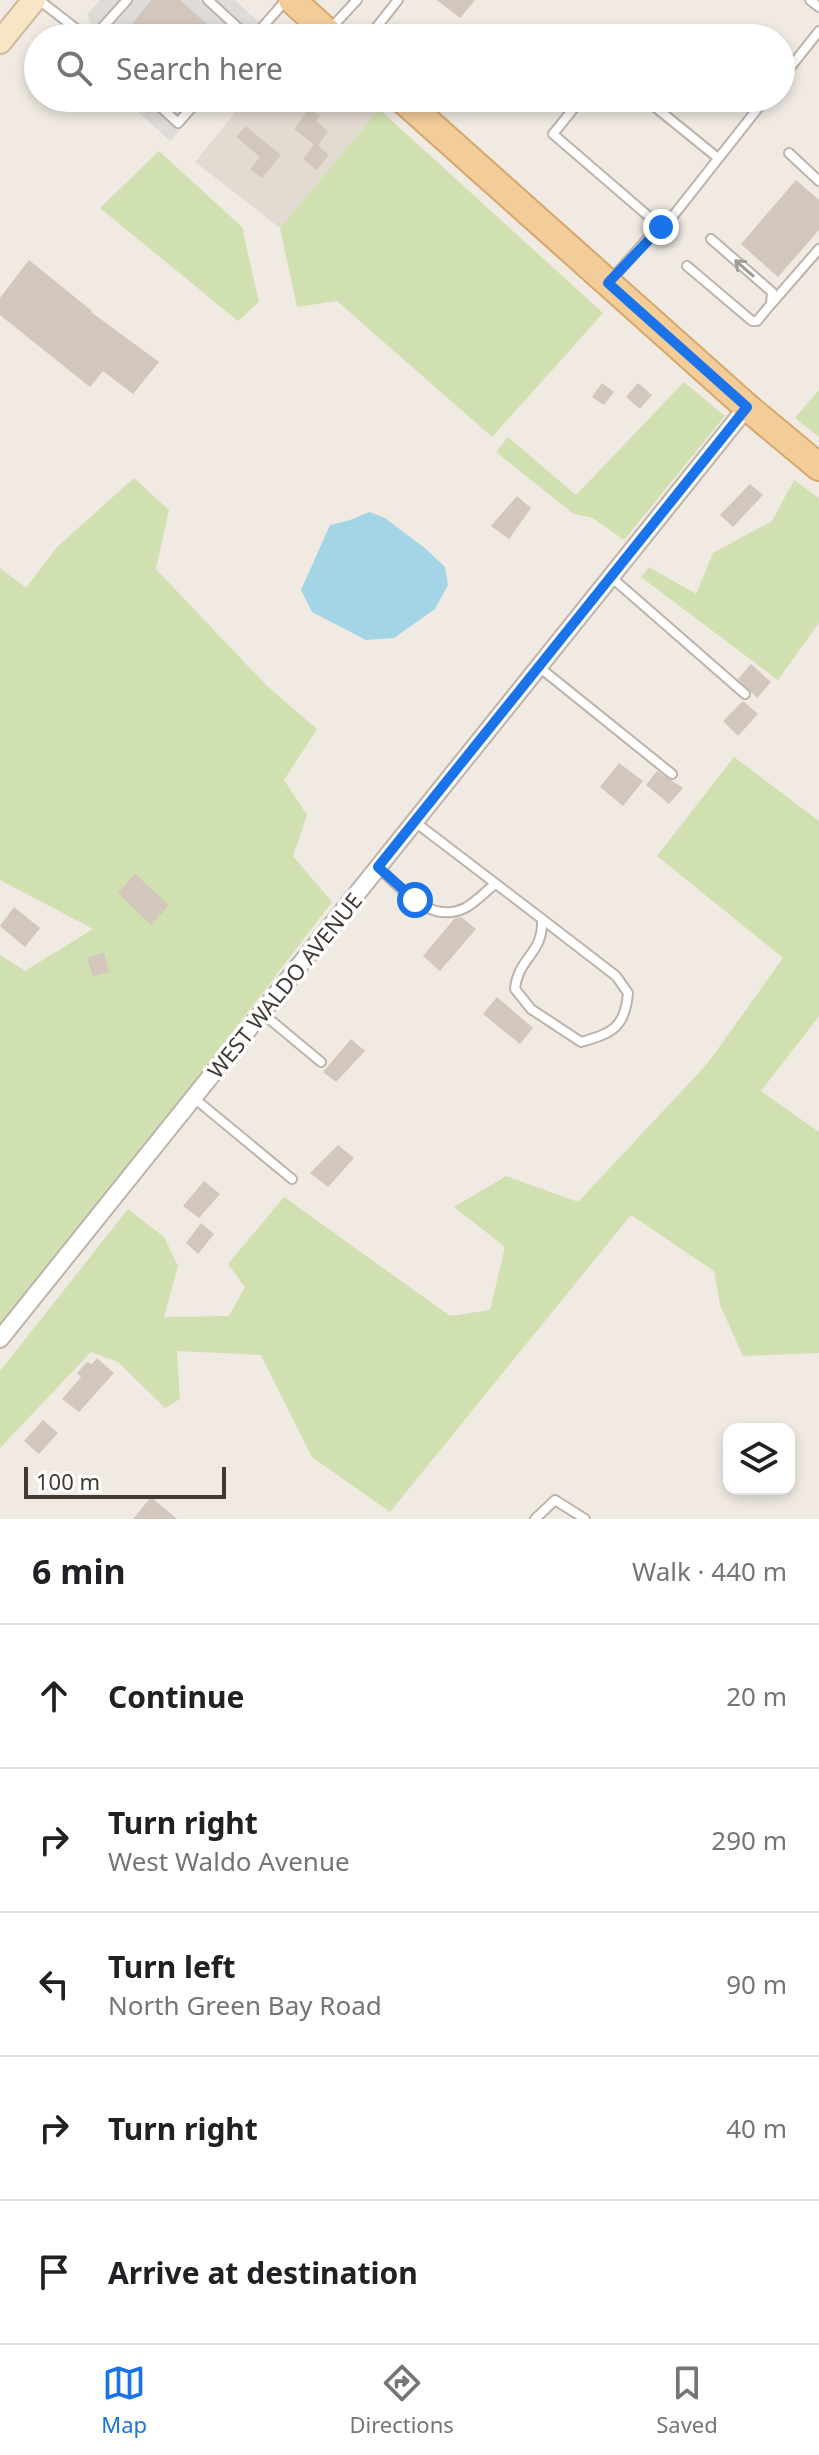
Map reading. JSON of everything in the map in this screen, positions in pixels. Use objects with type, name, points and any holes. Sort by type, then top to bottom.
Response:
[{"type":"main road","points":[[0,42],[36,0]]},
{"type":"main road","points":[[289,0],[318,24]]},
{"type":"main road","points":[[417,112],[747,407],[819,467]]},
{"type":"street","name":"WEST WALDO AVENUE","points":[[0,1339],[747,407]]},
{"type":"lane","points":[[36,0],[70,24]]},
{"type":"lane","points":[[104,24],[127,0]]},
{"type":"lane","points":[[208,0],[235,24]]},
{"type":"lane","points":[[265,24],[289,0]]},
{"type":"lane","points":[[339,24],[357,0]]},
{"type":"lane","points":[[810,0],[819,7]]},
{"type":"lane","points":[[377,24],[392,2]]},
{"type":"lane","points":[[795,61],[819,31]]},
{"type":"lane","points":[[166,112],[178,123],[188,112]]},
{"type":"lane","points":[[571,112],[553,134],[661,227]]},
{"type":"lane","points":[[661,112],[718,158]]},
{"type":"lane","points":[[608,283],[673,216],[755,112]]},
{"type":"lane","points":[[789,153],[819,181]]},
{"type":"lane","points":[[711,239],[772,292],[771,304]]},
{"type":"lane","points":[[687,266],[752,321],[757,321],[819,249]]},
{"type":"lane","points":[[611,577],[745,694]]},
{"type":"lane","points":[[539,667],[672,774]]},
{"type":"lane","points":[[415,822],[495,884],[542,919],[616,976],[628,993],[626,1009],[619,1024],[607,1034],[581,1042],[531,1009],[515,989],[516,974],[539,944],[543,933],[542,919]]},
{"type":"lane","points":[[378,867],[428,909],[443,911],[464,908],[495,884]]},
{"type":"lane","points":[[262,1012],[321,1062]]},
{"type":"lane","points":[[194,1097],[292,1179]]},
{"type":"lane","points":[[535,1519],[555,1500],[585,1519]]},
{"type":"shaded area","points":[[100,0],[235,0],[260,24],[91,24],[87,14]]},
{"type":"shaded area","points":[[138,112],[196,112],[170,141]]},
{"type":"shaded area","points":[[236,112],[377,112],[280,228],[195,162]]},
{"type":"green space","points":[[377,112],[382,112],[603,313],[492,437],[337,301],[297,307],[280,228]]},
{"type":"green space","points":[[159,151],[242,227],[259,302],[238,321],[100,208]]},
{"type":"green space","points":[[684,382],[725,416],[624,540],[593,518],[574,514],[496,452],[508,437],[576,495]]},
{"type":"green space","points":[[819,390],[819,437],[795,418]]},
{"type":"green space","points":[[134,478],[169,510],[156,569],[267,686],[317,729],[284,780],[307,815],[293,856],[332,902],[0,1336],[0,955],[25,971],[93,929],[0,880],[0,568],[26,588],[57,547]]},
{"type":"green space","points":[[794,480],[819,498],[819,623],[778,680],[641,577],[649,567],[696,594],[713,553],[772,521]]},
{"type":"green space","points":[[734,757],[819,821],[819,1016],[761,1091],[819,1132],[819,1353],[743,1356],[720,1305],[714,1271],[631,1215],[390,1512],[312,1457],[261,1355],[177,1351],[180,1399],[165,1408],[118,1362],[91,1352],[0,1448],[0,1371],[128,1209],[164,1237],[178,1266],[164,1317],[229,1316],[245,1287],[228,1264],[284,1197],[450,1316],[490,1310],[505,1247],[454,1207],[506,1176],[578,1202],[707,1064],[783,958],[657,856]]},
{"type":"water","points":[[369,512],[385,518],[445,567],[448,585],[435,609],[394,638],[366,640],[312,612],[301,590],[330,525]]},
{"type":"building","points":[[151,0],[180,0],[207,24],[132,24]]},
{"type":"building","points":[[437,0],[475,0],[460,18]]},
{"type":"building","points":[[306,112],[320,116],[316,121],[328,131],[318,146],[329,155],[317,170],[303,159],[314,144],[294,129]]},
{"type":"building","points":[[246,126],[281,155],[262,178],[250,169],[260,157],[236,137]]},
{"type":"building","points":[[796,180],[819,200],[819,230],[778,277],[741,244]]},
{"type":"building","points":[[29,260],[91,312],[159,362],[133,394],[103,371],[90,387],[0,315],[0,298]]},
{"type":"building","points":[[602,383],[614,392],[604,405],[592,397]]},
{"type":"building","points":[[638,383],[652,395],[640,409],[626,397]]},
{"type":"building","points":[[750,484],[763,495],[733,527],[720,515]]},
{"type":"building","points":[[517,496],[531,508],[509,539],[491,526]]},
{"type":"building","points":[[751,664],[771,682],[757,698],[738,679]]},
{"type":"building","points":[[743,701],[758,714],[738,736],[723,721]]},
{"type":"building","points":[[619,763],[643,781],[623,806],[600,787]]},
{"type":"building","points":[[657,771],[683,788],[669,804],[646,785]]},
{"type":"building","points":[[135,874],[169,905],[151,925],[118,893]]},
{"type":"building","points":[[14,907],[40,928],[25,947],[0,926]]},
{"type":"building","points":[[461,917],[476,929],[440,971],[423,956],[455,918]]},
{"type":"building","points":[[104,952],[109,972],[93,976],[87,958]]},
{"type":"building","points":[[497,997],[533,1028],[520,1044],[483,1014]]},
{"type":"building","points":[[351,1039],[365,1051],[336,1082],[323,1072]]},
{"type":"building","points":[[338,1145],[354,1158],[328,1187],[310,1173]]},
{"type":"building","points":[[204,1181],[220,1194],[199,1218],[183,1206]]},
{"type":"building","points":[[201,1223],[214,1234],[198,1254],[186,1243]]},
{"type":"building","points":[[97,1358],[114,1373],[79,1412],[62,1399],[81,1377],[77,1373],[87,1362],[92,1364]]},
{"type":"building","points":[[43,1420],[58,1433],[39,1454],[24,1441]]},
{"type":"building","points":[[151,1497],[177,1519],[133,1519]]},
{"type":"route","points":[[415,900],[378,867],[747,407],[608,283],[661,227]]}]
